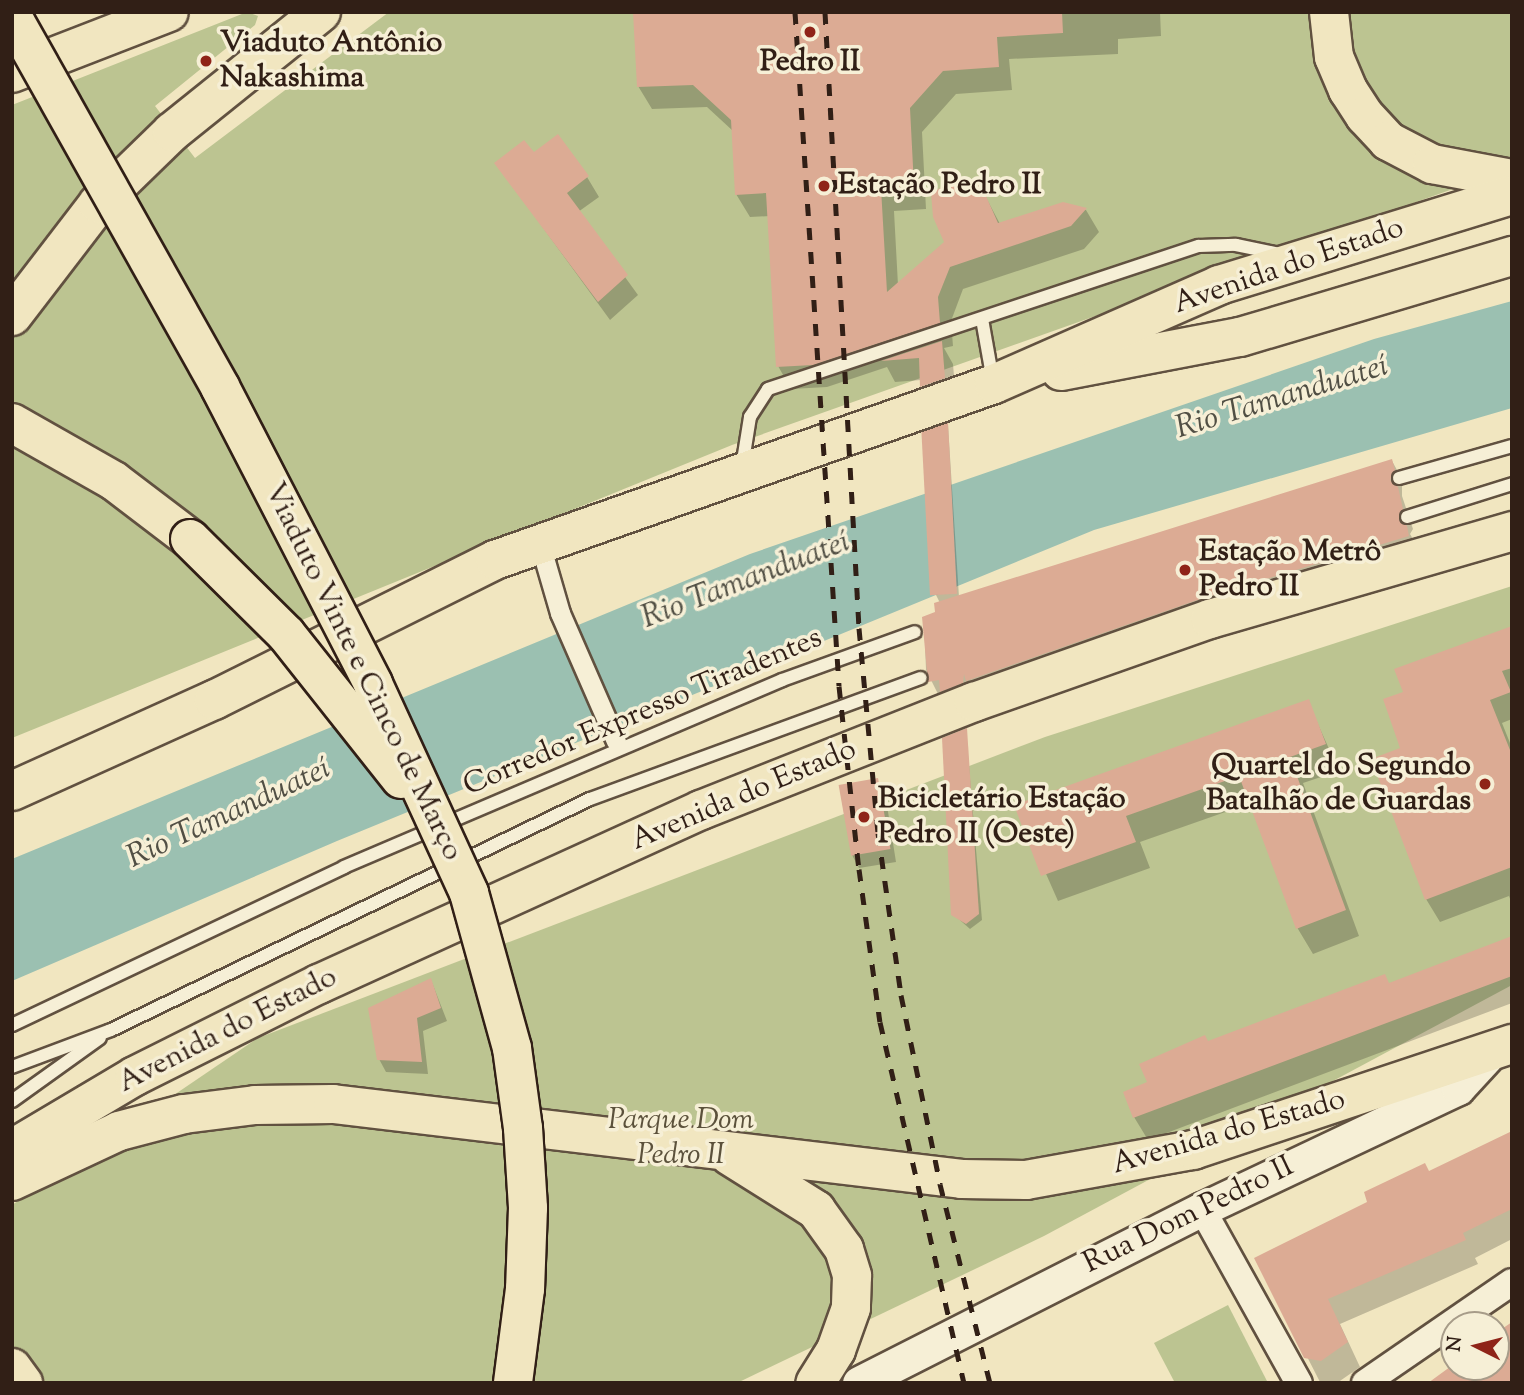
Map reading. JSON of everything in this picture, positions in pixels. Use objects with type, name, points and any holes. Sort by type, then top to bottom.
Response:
[{"type":"main road","points":[[12,73],[169,12]]},
{"type":"main road","points":[[12,316],[98,204],[172,132],[321,12]]},
{"type":"main road","points":[[1329,12],[1334,57],[1364,116],[1407,153],[1465,172],[1512,179]]},
{"type":"main road","name":"Viaduto Vinte e Cinco de Março","points":[[12,16],[220,387],[373,684],[469,893],[494,970],[522,1114],[526,1262],[513,1383]]},
{"type":"main road","points":[[12,50],[92,43]]},
{"type":"main road","name":"Avenida do Estado","points":[[12,791],[214,700],[495,560],[994,384],[1219,285],[1512,195]]},
{"type":"main road","name":"Avenida do Estado","points":[[994,384],[1240,337],[1512,256]]},
{"type":"main road","points":[[12,423],[114,481],[190,539],[286,634],[341,698],[389,765],[437,819]]},
{"type":"main road","name":"Avenida do Estado","points":[[12,1149],[135,1076],[319,984],[701,810],[974,702],[1210,619],[1512,531]]},
{"type":"main road","name":"Avenida do Estado","points":[[12,1181],[119,1131],[184,1114],[255,1105],[404,1110],[962,1179],[1039,1179],[1192,1150],[1502,1047]]},
{"type":"main road","points":[[716,1148],[816,1210],[844,1249],[852,1276],[850,1308],[836,1350],[815,1383]]},
{"type":"main road","points":[[12,1368],[23,1383]]},
{"type":"street","points":[[540,544],[560,613],[615,741]]},
{"type":"street","name":"Rua Dom Pedro II","points":[[859,1383],[1202,1209],[1458,1088],[1502,1047]]},
{"type":"street","points":[[1202,1209],[1299,1383]]},
{"type":"street","points":[[1365,1383],[1512,1282]]},
{"type":"lane","points":[[741,474],[750,417],[768,389],[1199,246],[1236,245],[1304,259]]},
{"type":"lane","points":[[982,319],[994,384]]},
{"type":"lane","points":[[1399,478],[1512,446]]},
{"type":"lane","points":[[1407,517],[1512,484]]},
{"type":"lane","name":"Corredor Expresso Tiradentes","points":[[12,1026],[344,867],[782,680],[915,632]]},
{"type":"lane","name":"Corredor Expresso Tiradentes","points":[[12,1068],[111,1030],[590,799],[921,678]]},
{"type":"lane","name":"Corredor Expresso Tiradentes","points":[[12,1101],[111,1030]]},
{"type":"green space","points":[[247,12],[258,16],[255,25],[155,106],[195,158],[389,12],[1512,12],[1512,168],[732,445],[12,738],[12,105]]},
{"type":"green space","name":"Parque Dom Pedro II","points":[[1512,586],[1512,985],[1044,1236],[737,1383],[12,1383],[12,1205],[258,1038],[1045,737]]},
{"type":"green space","points":[[1228,1305],[1268,1383],[1175,1383],[1154,1343]]},
{"type":"water","name":"Rio Tamanduateí","points":[[1512,301],[1512,408],[1094,530],[337,841],[12,981],[12,859],[750,554],[1374,339]]},
{"type":"building","points":[[633,12],[1062,12],[1063,33],[997,37],[999,67],[943,71],[910,108],[914,186],[881,188],[887,292],[944,242],[933,217],[931,193],[951,182],[965,180],[982,187],[998,223],[1063,202],[1087,208],[1071,226],[950,267],[938,297],[940,323],[813,365],[776,367],[766,193],[735,195],[731,120],[693,85],[637,87]]},
{"type":"building","points":[[558,134],[589,176],[567,193],[628,275],[598,302],[494,163],[524,140],[534,152]]},
{"type":"building","points":[[942,341],[945,378],[920,387],[919,358],[881,361]]},
{"type":"building","points":[[948,423],[957,594],[930,595],[921,424]]},
{"type":"building","points":[[1392,459],[1395,470],[1390,480],[1398,487],[1403,509],[1399,519],[1407,526],[1409,536],[1203,598],[966,681],[964,674],[963,683],[940,692],[939,680],[928,682],[922,617],[935,612],[934,603]]},
{"type":"building","points":[[1512,626],[1512,668],[1502,671],[1511,692],[1490,700],[1512,755],[1512,867],[1425,900],[1371,759],[1400,748],[1383,699],[1403,692],[1394,669]]},
{"type":"building","points":[[1309,699],[1326,744],[1290,757],[1346,910],[1296,929],[1239,776],[1126,816],[1136,842],[1041,876],[1014,805]]},
{"type":"building","points":[[967,728],[979,914],[966,924],[951,915],[942,738]]},
{"type":"building","name":"Bicicletário Estação Pedro II (Oeste)","points":[[878,778],[891,849],[851,856],[839,785]]},
{"type":"building","points":[[1512,936],[1512,976],[1133,1118],[1123,1092],[1147,1082],[1139,1064],[1205,1035],[1208,1041],[1385,974],[1389,983]]},
{"type":"building","points":[[431,978],[441,1008],[417,1018],[422,1062],[377,1060],[368,1008]]},
{"type":"building","points":[[1512,1131],[1512,1209],[1463,1233],[1466,1240],[1328,1299],[1348,1342],[1321,1361],[1304,1358],[1254,1258],[1367,1202],[1364,1192],[1425,1163],[1429,1171]]},
{"type":"building","points":[[1512,1322],[1512,1383],[1428,1383],[1440,1374],[1440,1381],[1510,1381]]},
{"type":"railway","points":[[795,12],[839,686],[859,869],[880,1022],[964,1383]]},
{"type":"railway","points":[[825,12],[859,628],[878,833],[901,995],[940,1184],[990,1383]]},
{"type":"place","name":"Pedro II","points":[[810,32]]},
{"type":"place","name":"Viaduto Antônio Nakashima","points":[[206,61]]},
{"type":"place","name":"Estação Pedro II","points":[[824,186]]},
{"type":"place","name":"Estação Metrô Pedro II","points":[[1185,570]]},
{"type":"place","name":"Quartel do Segundo Batalhão de Guardas","points":[[1485,784]]},
{"type":"place","name":"Bicicletário Estação Pedro II (Oeste)","points":[[864,817]]}]
